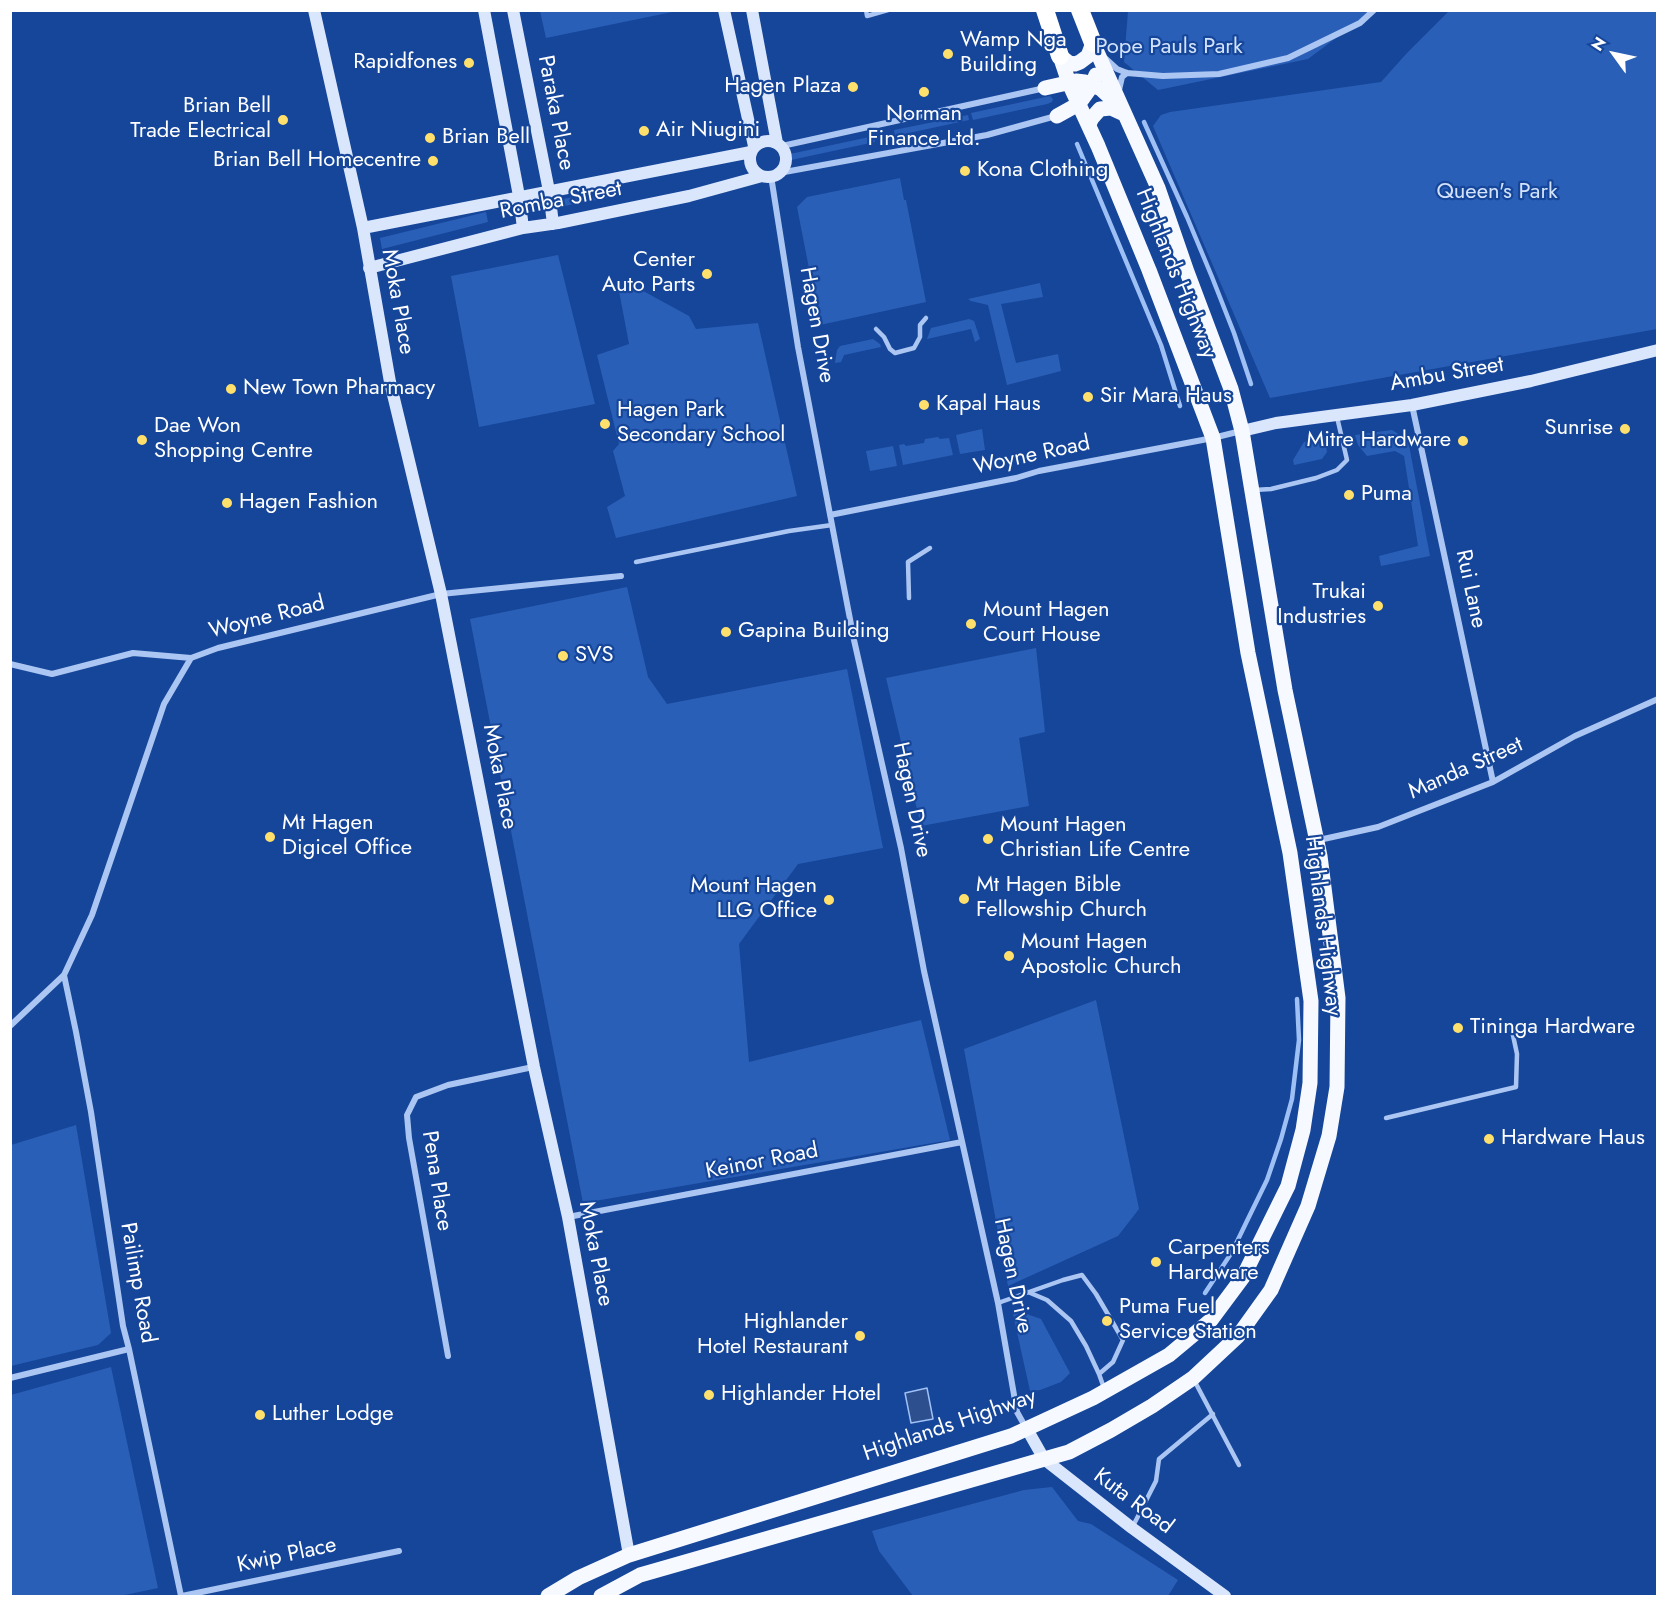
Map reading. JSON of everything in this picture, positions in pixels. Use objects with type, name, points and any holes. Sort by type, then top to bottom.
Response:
[{"type":"highway","name":"Highlands Highway","points":[[1046,10],[1060,56]]},
{"type":"highway","name":"Highlands Highway","points":[[1080,10],[1093,43]]},
{"type":"main road","points":[[1060,56],[1069,63],[1075,64],[1088,56],[1093,43]]},
{"type":"main road","points":[[1057,116],[1078,104],[1092,84],[1096,71],[1093,43]]},
{"type":"main road","name":"Highlands Highway","points":[[601,1596],[640,1575],[1070,1452],[1111,1430],[1193,1378],[1238,1336],[1271,1290],[1308,1206],[1329,1136],[1337,1087],[1338,998],[1317,840],[1285,690],[1242,431],[1231,389],[1158,188],[1093,43]]},
{"type":"main road","points":[[1045,88],[1058,78],[1061,68],[1060,56]]},
{"type":"main road","name":"Highlands Highway","points":[[549,1596],[578,1578],[628,1555],[1027,1429],[1169,1355],[1211,1320],[1244,1277],[1288,1186],[1303,1130],[1310,1083],[1311,1001],[1290,852],[1248,653],[1213,438],[1149,270],[1098,146],[1069,83],[1060,56]]},
{"type":"main road","points":[[1045,88],[1076,81],[1092,84],[1109,95],[1124,114]]},
{"type":"main road","points":[[1045,88],[1056,90],[1063,97],[1063,106],[1057,116]]},
{"type":"main road","points":[[1089,129],[1092,118],[1100,109],[1111,108],[1124,114]]},
{"type":"main road","points":[[1057,116],[1074,119],[1089,129]]},
{"type":"street","name":"Moka Place","points":[[314,10],[363,228],[390,382],[441,594],[534,1067],[568,1217],[628,1555]]},
{"type":"street","points":[[484,10],[524,228]]},
{"type":"street","name":"Paraka Place","points":[[513,10],[549,191],[553,224]]},
{"type":"street","points":[[724,10],[752,149],[750,162],[752,168],[770,175],[783,169],[786,157],[780,144],[752,10]]},
{"type":"street","points":[[1093,43],[1110,63],[1127,73],[1163,76],[1219,74],[1288,58],[1360,23],[1374,10]]},
{"type":"street","points":[[1124,114],[1119,97],[1119,87],[1122,77],[1127,73]]},
{"type":"street","points":[[752,149],[766,140],[780,144],[1045,88]]},
{"type":"street","name":"Romba Street","points":[[369,268],[524,228],[689,196],[770,175],[987,135],[1057,116]]},
{"type":"street","name":"Romba Street","points":[[363,228],[752,149]]},
{"type":"street","name":"Hagen Drive","points":[[770,175],[798,347],[854,640],[901,848],[924,971],[998,1303],[1017,1412],[1027,1429]]},
{"type":"street","name":"Ambu Street","points":[[1242,431],[1276,423],[1412,405],[1532,381],[1658,350]]},
{"type":"street","name":"Rui Lane","points":[[1412,405],[1493,782]]},
{"type":"street","name":"Woyne Road","points":[[830,515],[1242,431]]},
{"type":"street","name":"Woyne Road","points":[[10,1026],[64,975],[92,915],[164,704],[191,657],[218,648],[441,594],[621,576]]},
{"type":"street","points":[[10,663],[52,674],[134,653],[191,657]]},
{"type":"street","name":"Manda Street","points":[[1317,840],[1378,827],[1493,782],[1575,736],[1658,699]]},
{"type":"street","name":"Pailimp Road","points":[[64,975],[91,1112],[123,1326],[181,1596]]},
{"type":"street","name":"Pena Place","points":[[448,1356],[409,1138],[407,1115],[416,1097],[448,1085],[534,1067]]},
{"type":"street","name":"Keinor Road","points":[[568,1217],[962,1142]]},
{"type":"street","points":[[10,1378],[129,1349]]},
{"type":"street","name":"Kuta Road","points":[[1027,1429],[1044,1459],[1132,1528],[1226,1596]]},
{"type":"street","name":"Kwip Place","points":[[181,1596],[399,1551]]},
{"type":"lane","points":[[866,10],[867,15],[888,10]]},
{"type":"lane","points":[[876,329],[895,353],[914,348],[920,337],[920,325],[926,318]]},
{"type":"lane","points":[[1251,490],[1271,489],[1316,478],[1337,470],[1347,460],[1337,414]]},
{"type":"lane","points":[[636,562],[789,531],[832,525]]},
{"type":"lane","points":[[909,598],[908,562],[930,548]]},
{"type":"lane","points":[[1386,1118],[1516,1087],[1517,1054],[1511,1026]]},
{"type":"lane","points":[[998,1303],[1082,1275],[1123,1340],[1113,1362],[1099,1374]]},
{"type":"lane","points":[[1028,1292],[1047,1300],[1071,1321],[1086,1346],[1105,1390]]},
{"type":"lane","points":[[1193,1378],[1239,1465]]},
{"type":"lane","points":[[1132,1528],[1156,1480],[1159,1459],[1213,1414]]},
{"type":"green space","points":[[540,10],[677,11],[546,38]]},
{"type":"green space","name":"Pope Pauls Park","points":[[1128,11],[1372,11],[1308,59],[1158,90],[1124,62]]},
{"type":"green space","name":"Queen's Park","points":[[1449,11],[1657,11],[1657,329],[1270,398],[1153,126],[1161,115],[1170,112],[1381,82]]},
{"type":"green space","points":[[1050,96],[1053,99],[1052,102],[1047,104],[973,120],[971,113]]},
{"type":"green space","points":[[968,115],[969,120],[895,136],[894,130]]},
{"type":"green space","points":[[874,136],[875,142],[791,160],[790,154]]},
{"type":"green space","points":[[900,178],[926,302],[820,325],[797,207],[807,197]]},
{"type":"green space","points":[[611,190],[613,197],[564,206],[563,199]]},
{"type":"green space","points":[[486,212],[488,222],[382,249],[380,238]]},
{"type":"green space","points":[[558,255],[595,404],[479,427],[451,276]]},
{"type":"green space","points":[[1040,283],[1043,297],[1001,304],[1016,363],[1058,354],[1061,371],[1007,385],[988,305],[968,299]]},
{"type":"green space","points":[[634,286],[689,316],[696,329],[758,323],[797,496],[616,538],[607,507],[625,496],[613,451],[619,444],[597,355],[629,344],[619,291]]},
{"type":"green space","points":[[969,319],[974,321],[980,339],[975,342],[971,329],[927,339],[931,328]]},
{"type":"green space","points":[[873,339],[881,347],[844,355],[841,362],[835,363],[840,346]]},
{"type":"green space","points":[[982,429],[985,450],[960,454],[956,435]]},
{"type":"green space","points":[[1392,430],[1408,440],[1430,556],[1381,566],[1379,556],[1418,546],[1404,456],[1395,451],[1367,456],[1358,445],[1355,435]]},
{"type":"green space","points":[[938,437],[940,439],[949,438],[953,455],[903,465],[899,445],[924,443],[925,439]]},
{"type":"green space","points":[[1325,439],[1327,452],[1322,459],[1294,465],[1293,460],[1304,442]]},
{"type":"green space","points":[[893,446],[897,466],[870,471],[866,451]]},
{"type":"green space","points":[[627,587],[648,677],[667,704],[847,669],[883,848],[798,864],[739,944],[749,1062],[921,1020],[950,1140],[583,1203],[470,619]]},
{"type":"green space","points":[[1036,648],[1045,732],[1019,738],[1029,806],[921,826],[886,678]]},
{"type":"green space","points":[[1096,1000],[1139,1209],[1118,1236],[1008,1286],[964,1049]]},
{"type":"green space","points":[[76,1125],[111,1333],[98,1345],[11,1366],[11,1145]]},
{"type":"green space","points":[[1021,1312],[1041,1319],[1070,1373],[1061,1382],[1040,1390],[1030,1391],[1013,1314]]},
{"type":"green space","points":[[111,1367],[158,1588],[120,1596],[11,1596],[11,1395]]},
{"type":"green space","points":[[1052,1487],[1078,1521],[1091,1524],[1178,1580],[1168,1596],[913,1596],[879,1551],[872,1531],[1024,1490]]},
{"type":"shaded area","points":[[927,1388],[933,1419],[911,1423],[905,1393]]},
{"type":"waterway","points":[[1144,122],[1212,277],[1251,384]]},
{"type":"waterway","points":[[1077,144],[1161,345],[1180,406]]},
{"type":"waterway","points":[[1205,1293],[1232,1252],[1267,1180],[1281,1139],[1292,1099],[1299,1040],[1297,999]]},
{"type":"place","name":"Wamp Nga Building","points":[[948,54]]},
{"type":"place","name":"Rapidfones","points":[[469,63]]},
{"type":"place","name":"Hagen Plaza","points":[[853,87]]},
{"type":"place","name":"Norman Finance Ltd.","points":[[924,92]]},
{"type":"place","name":"Brian Bell Trade Electrical","points":[[283,120]]},
{"type":"place","name":"Air Niugini","points":[[644,131]]},
{"type":"place","name":"Brian Bell","points":[[430,138]]},
{"type":"place","name":"Brian Bell Homecentre","points":[[433,161]]},
{"type":"place","name":"Kona Clothing","points":[[965,171]]},
{"type":"place","name":"Center Auto Parts","points":[[707,274]]},
{"type":"place","name":"New Town Pharmacy","points":[[231,389]]},
{"type":"place","name":"Sir Mara Haus","points":[[1088,397]]},
{"type":"place","name":"Kapal Haus","points":[[924,405]]},
{"type":"place","name":"Hagen Park Secondary School","points":[[605,424]]},
{"type":"place","name":"Sunrise","points":[[1625,429]]},
{"type":"place","name":"Dae Won Shopping Centre","points":[[142,440]]},
{"type":"place","name":"Mitre Hardware","points":[[1463,441]]},
{"type":"place","name":"Puma","points":[[1349,495]]},
{"type":"place","name":"Hagen Fashion","points":[[227,503]]},
{"type":"place","name":"Trukai Industries","points":[[1378,606]]},
{"type":"place","name":"Mount Hagen Court House","points":[[971,624]]},
{"type":"place","name":"Gapina Building","points":[[726,632]]},
{"type":"place","name":"SVS","points":[[563,656]]},
{"type":"place","name":"Mt Hagen Digicel Office","points":[[270,837]]},
{"type":"place","name":"Mount Hagen Christian Life Centre","points":[[988,839]]},
{"type":"place","name":"Mt Hagen Bible Fellowship Church","points":[[964,899]]},
{"type":"place","name":"Mount Hagen LLG Office","points":[[829,900]]},
{"type":"place","name":"Mount Hagen Apostolic Church","points":[[1009,956]]},
{"type":"place","name":"Tininga Hardware","points":[[1458,1028]]},
{"type":"place","name":"Hardware Haus","points":[[1489,1139]]},
{"type":"place","name":"Carpenters Hardware","points":[[1156,1262]]},
{"type":"place","name":"Puma Fuel Service Station","points":[[1107,1321]]},
{"type":"place","name":"Highlander Hotel Restaurant","points":[[860,1336]]},
{"type":"place","name":"Highlander Hotel","points":[[709,1395]]},
{"type":"place","name":"Luther Lodge","points":[[260,1415]]}]
